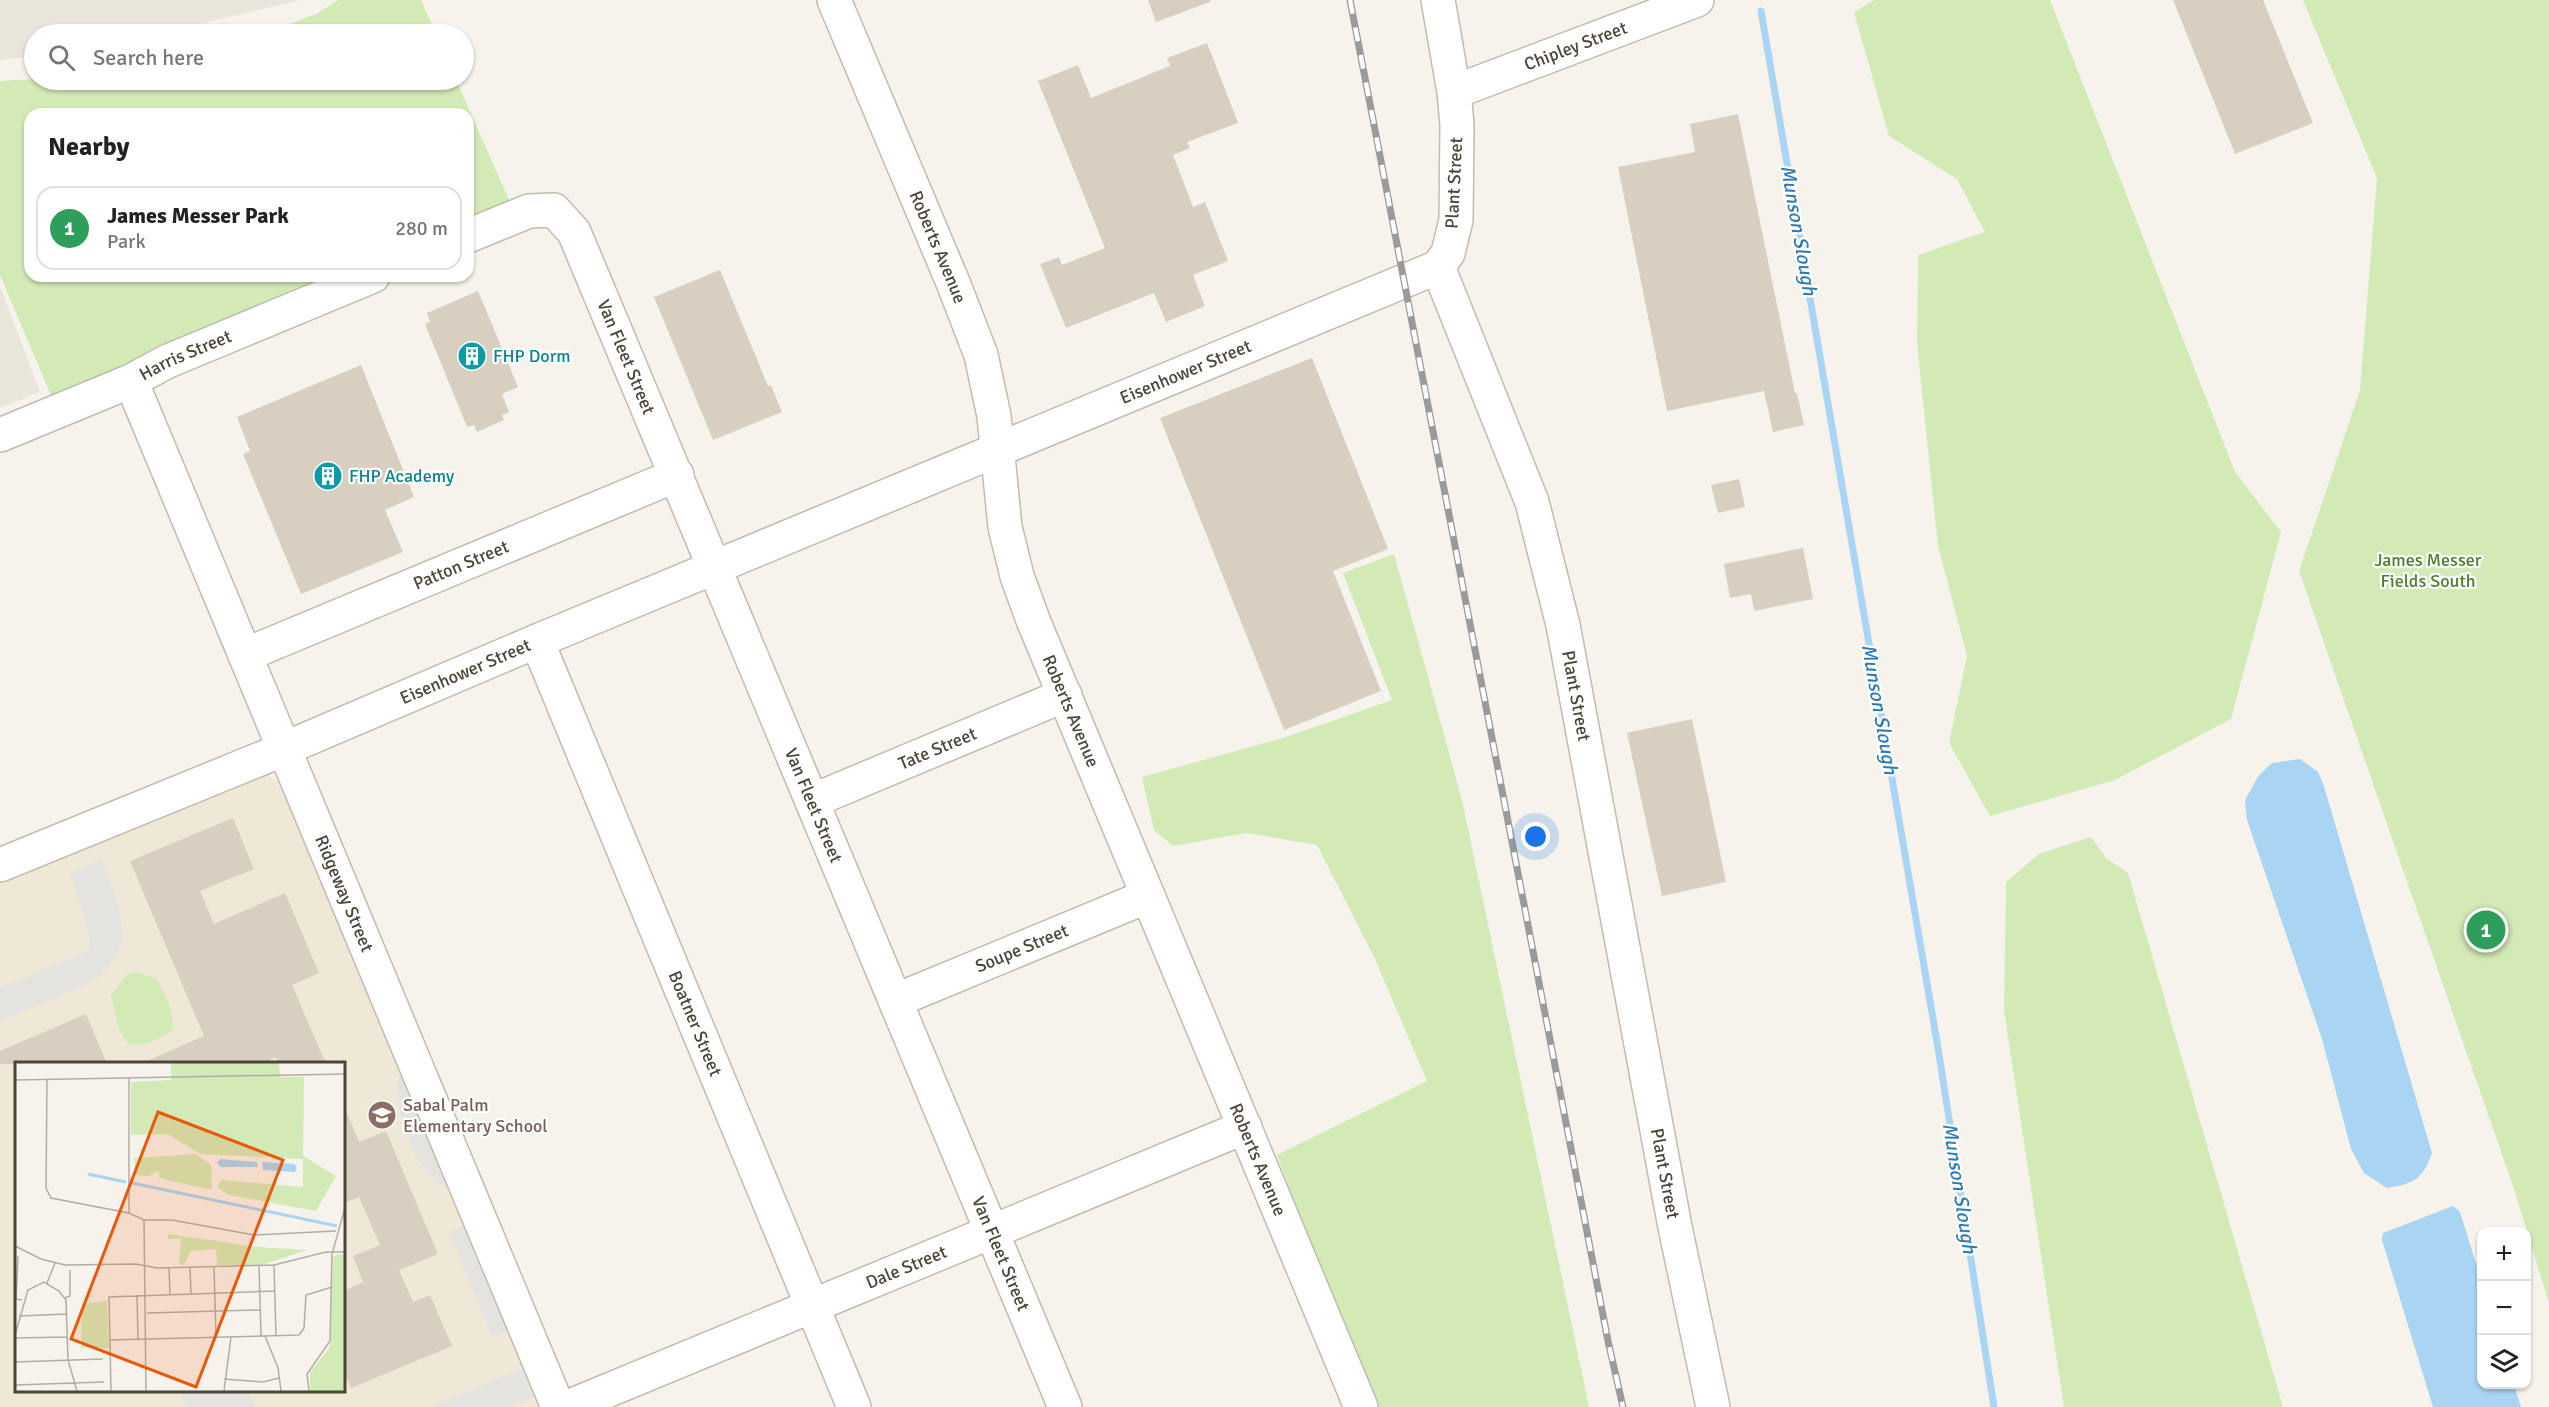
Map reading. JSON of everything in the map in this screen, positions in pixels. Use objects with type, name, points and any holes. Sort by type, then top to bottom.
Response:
[{"type":"street","name":"Roberts Avenue","points":[[834,0],[954,285],[981,355],[992,405],[1005,527],[1017,576],[1361,1407]]},
{"type":"street","name":"Plant Street","points":[[1438,0],[1454,92],[1457,125],[1456,220],[1448,253],[1438,267],[1532,502],[1543,538],[1563,625],[1675,1227],[1713,1407]]},
{"type":"street","name":"Chipley Street","points":[[1454,92],[1697,0]]},
{"type":"street","name":"Van Fleet Street","points":[[474,234],[529,211],[554,210],[574,232],[897,1000],[1065,1407]]},
{"type":"street","name":"Eisenhower Street","points":[[0,866],[1438,267]]},
{"type":"street","name":"Harris Street","points":[[0,435],[131,381],[166,362],[359,282]]},
{"type":"street","name":"Ridgeway Street","points":[[131,381],[558,1407]]},
{"type":"street","name":"Patton Street","points":[[245,656],[677,475]]},
{"type":"street","name":"Eisenhower Street","points":[[932,477],[958,479],[972,484],[1005,527]]},
{"type":"street","name":"Boatner Street","points":[[537,642],[854,1407]]},
{"type":"street","name":"Tate Street","points":[[812,801],[1065,695]]},
{"type":"street","name":"Soupe Street","points":[[897,1000],[1148,896]]},
{"type":"street","name":"Dale Street","points":[[568,1407],[1245,1127]]},
{"type":"shaded area","points":[[0,0],[300,0],[200,24],[24,24],[24,57],[0,60]]},
{"type":"shaded area","points":[[0,286],[40,392],[0,408]]},
{"type":"shaded area","name":"Sabal Palm Elementary School","points":[[264,772],[282,784],[543,1407],[0,1407],[0,879]]},
{"type":"shaded area","points":[[101,860],[117,898],[123,935],[119,950],[109,966],[99,977],[82,986],[0,1021],[0,988],[88,951],[90,939],[70,873]]},
{"type":"shaded area","points":[[410,1051],[472,1201],[439,1184],[416,1157],[403,1126],[397,1083]]},
{"type":"shaded area","points":[[479,1219],[523,1323],[492,1337],[449,1232]]},
{"type":"shaded area","points":[[524,1368],[536,1396],[509,1407],[431,1407]]},
{"type":"shaded area","points":[[179,1392],[248,1392],[256,1407],[186,1407]]},
{"type":"green space","points":[[338,0],[421,0],[432,24],[290,24],[316,14]]},
{"type":"green space","points":[[1874,0],[2050,0],[2235,472],[2281,532],[2231,719],[2115,780],[1990,816],[1949,743],[1967,656],[1938,546],[1917,343],[1918,255],[1985,232],[1957,179],[1889,136],[1854,12]]},
{"type":"green space","name":"James Messer Fields South","points":[[2303,0],[2549,0],[2549,1303],[2531,1244],[2531,1227],[2526,1227],[2299,571],[2360,390],[2377,178]]},
{"type":"green space","points":[[24,80],[24,90],[460,90],[468,108],[24,108],[24,282],[333,282],[56,407],[0,275],[0,81]]},
{"type":"green space","points":[[474,121],[510,202],[474,218]]},
{"type":"green space","points":[[1394,554],[1462,800],[1589,1407],[1374,1407],[1277,1155],[1427,1081],[1375,959],[1317,845],[1247,833],[1173,846],[1154,830],[1142,777],[1283,738],[1392,700],[1343,573]]},
{"type":"green space","points":[[2091,837],[2106,858],[2128,873],[2283,1407],[2064,1407],[2004,1010],[2006,882],[2039,854]]},
{"type":"green space","points":[[136,972],[151,976],[162,988],[173,1025],[172,1030],[140,1045],[128,1044],[119,1029],[111,995],[128,974]]},
{"type":"water","points":[[2300,759],[2318,772],[2323,783],[2432,1153],[2421,1175],[2411,1182],[2397,1186],[2387,1188],[2364,1173],[2351,1149],[2322,1039],[2247,820],[2245,800],[2259,775],[2272,763]]},
{"type":"water","points":[[2453,1206],[2460,1212],[2477,1267],[2477,1389],[2515,1389],[2521,1407],[2433,1407],[2382,1240],[2383,1233]]},
{"type":"building","points":[[1148,0],[1210,0],[1210,2],[1156,22]]},
{"type":"building","points":[[2173,0],[2263,0],[2313,123],[2235,154]]},
{"type":"building","points":[[1207,43],[1238,123],[1187,142],[1190,148],[1173,155],[1193,207],[1205,202],[1228,261],[1193,275],[1205,306],[1166,322],[1154,293],[1066,328],[1040,264],[1059,257],[1062,265],[1105,248],[1038,81],[1078,65],[1091,98],[1170,66],[1167,58]]},
{"type":"building","points":[[1738,114],[1795,393],[1797,393],[1804,425],[1773,432],[1764,391],[1667,411],[1618,167],[1695,152],[1690,124]]},
{"type":"building","points":[[720,270],[768,386],[771,385],[782,412],[713,440],[654,297]]},
{"type":"building","name":"FHP Dorm","points":[[478,291],[518,387],[502,394],[509,412],[502,415],[504,420],[477,432],[474,425],[467,427],[425,324],[430,322],[427,313]]},
{"type":"building","points":[[1312,358],[1388,549],[1333,571],[1381,691],[1284,730],[1160,418]]},
{"type":"building","name":"FHP Academy","points":[[361,365],[414,497],[385,510],[403,552],[301,594],[243,454],[250,451],[237,417]]},
{"type":"building","points":[[1739,479],[1745,507],[1718,513],[1711,485]]},
{"type":"building","points":[[1803,548],[1813,599],[1754,611],[1751,594],[1730,598],[1724,564]]},
{"type":"building","points":[[1692,719],[1726,882],[1662,896],[1627,733]]},
{"type":"building","points":[[233,818],[254,869],[200,891],[214,924],[285,893],[319,973],[292,985],[325,1062],[277,1062],[276,1057],[265,1062],[145,1062],[204,1036],[130,861]]},
{"type":"building","points":[[86,1014],[106,1062],[0,1064],[0,1051]]},
{"type":"building","points":[[345,1107],[359,1142],[386,1131],[438,1254],[399,1270],[413,1302],[430,1295],[452,1346],[351,1388],[345,1373],[345,1291],[363,1282],[353,1256],[380,1245],[359,1197],[345,1203]]},
{"type":"waterway","name":"Munson Slough","points":[[1761,11],[1938,1048],[1994,1407]]},
{"type":"railway","points":[[1350,0],[1608,1341],[1623,1407]]},
{"type":"place","name":"FHP Dorm","points":[[472,356]]},
{"type":"place","name":"FHP Academy","points":[[328,476]]},
{"type":"place","name":"James Messer Park","points":[[2486,930]]},
{"type":"place","name":"Sabal Palm Elementary School","points":[[382,1115]]}]
